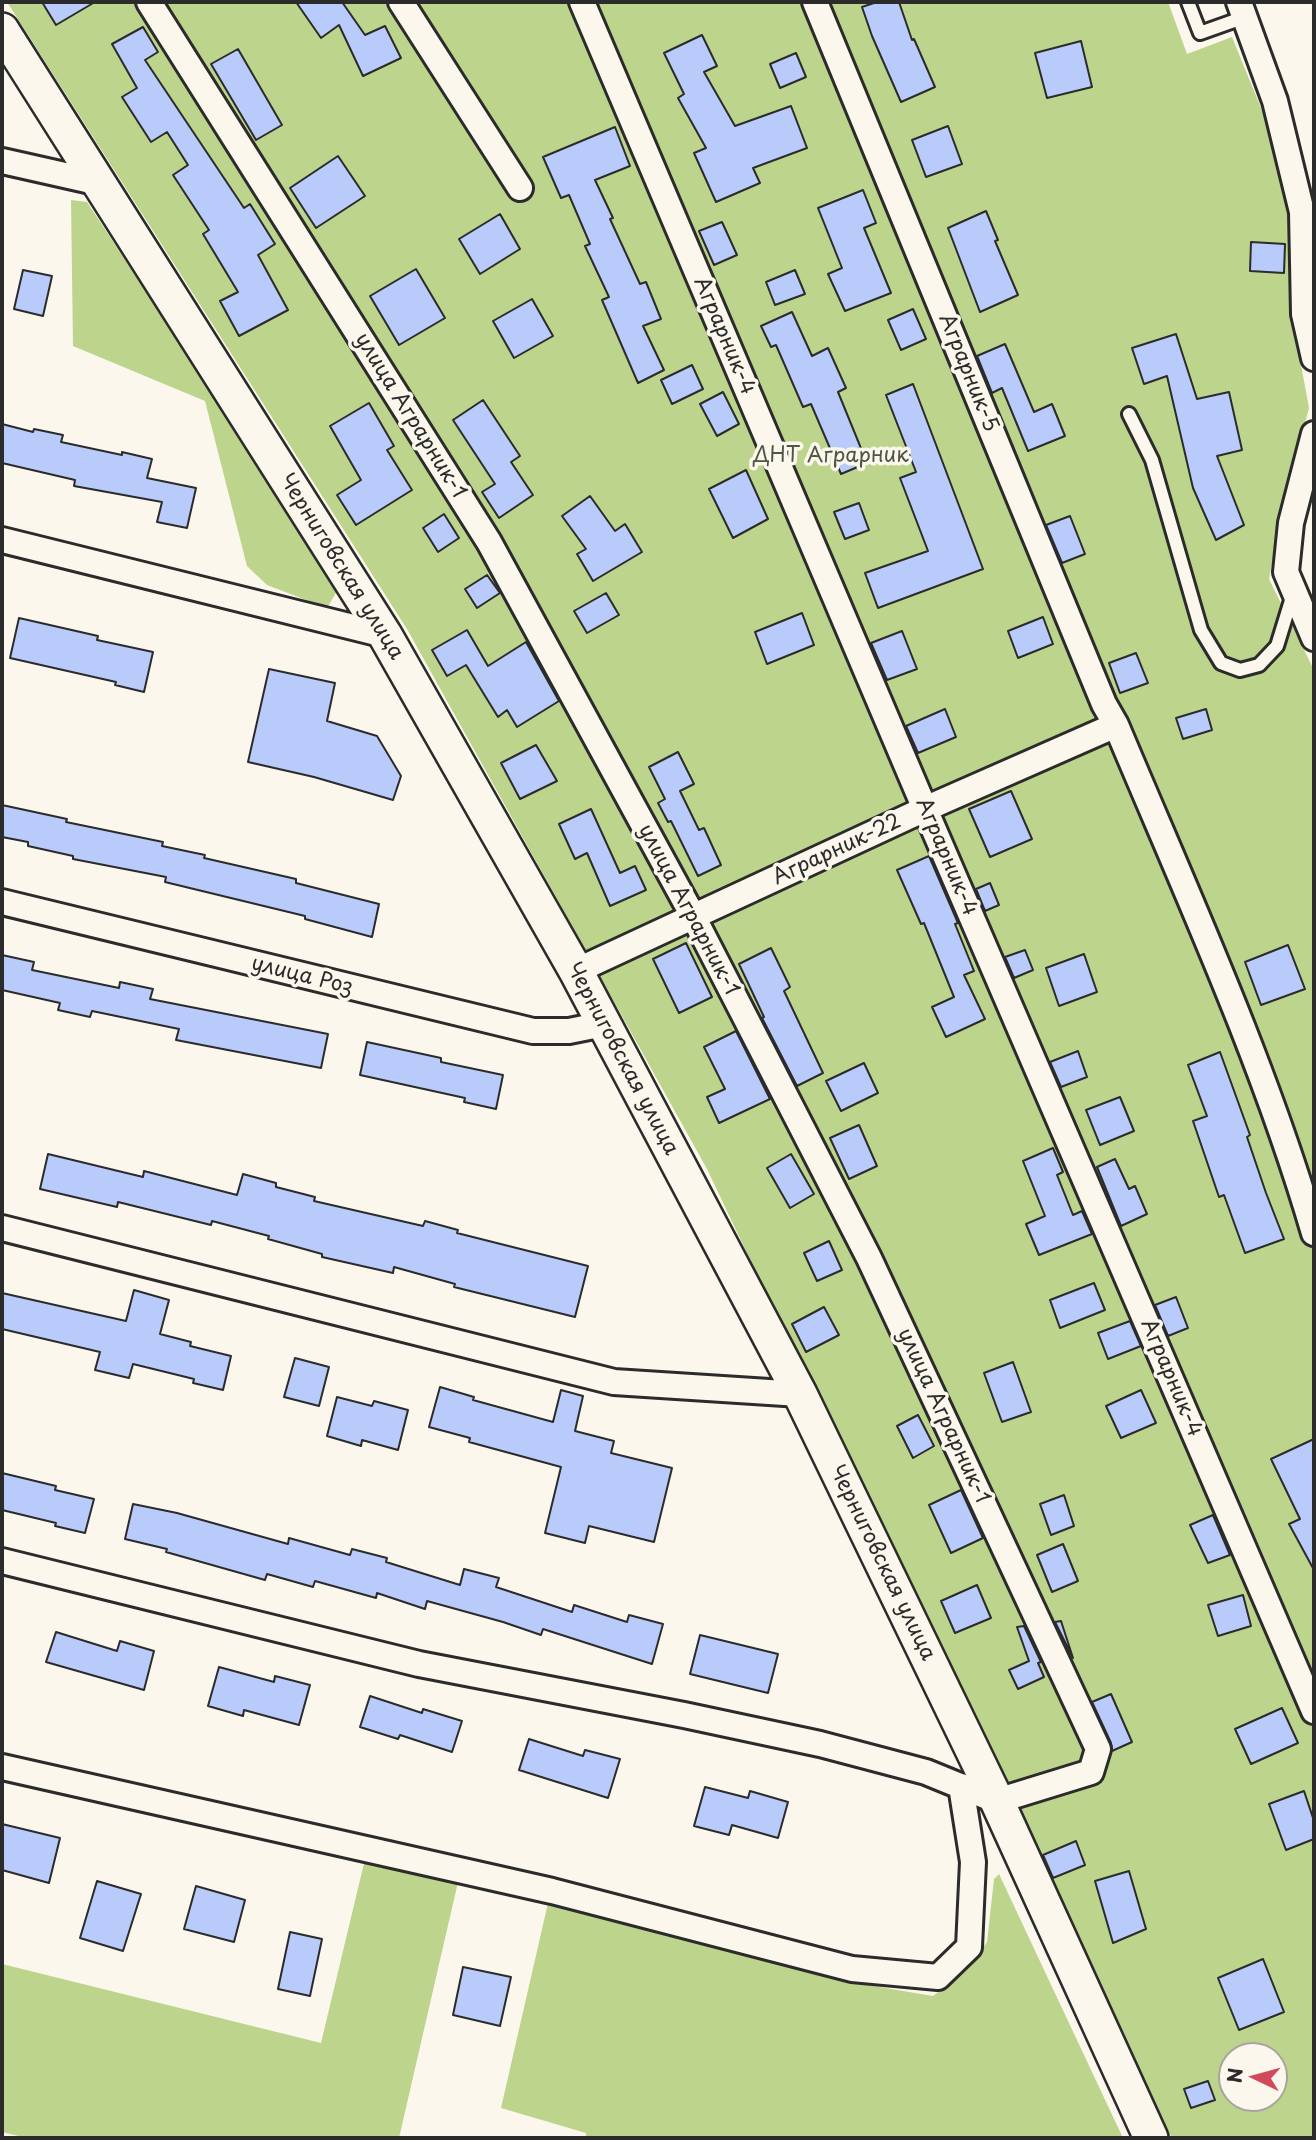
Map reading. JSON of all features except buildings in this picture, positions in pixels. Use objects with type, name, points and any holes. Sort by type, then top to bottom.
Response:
[{"type":"street","name":"улица Аграрник-1","points":[[149,2],[489,542],[693,916],[869,1258],[1098,1749],[1091,1772],[997,1801]]},
{"type":"street","points":[[401,2],[520,188]]},
{"type":"street","name":"Аграрник-4","points":[[582,2],[925,809],[1314,1711]]},
{"type":"street","name":"Аграрник-5","points":[[815,2],[1104,704],[1108,729],[1217,966],[1293,1162],[1314,1233]]},
{"type":"street","points":[[1242,9],[1275,101],[1302,212],[1304,314],[1314,358]]},
{"type":"street","name":"Черниговская улица","points":[[2,30],[385,635],[576,971],[800,1394],[997,1801],[1151,2138]]},
{"type":"street","points":[[2,161],[100,183]]},
{"type":"street","points":[[1314,434],[1291,523],[1286,572],[1314,638]]},
{"type":"street","points":[[2,540],[385,635]]},
{"type":"street","name":"Аграрник-22","points":[[576,971],[925,809],[1108,729]]},
{"type":"street","name":"улица Роз","points":[[2,902],[533,1031],[569,1031],[604,1024]]},
{"type":"street","points":[[2,1228],[614,1382],[800,1394]]},
{"type":"street","points":[[2,1561],[419,1664],[820,1744],[926,1772],[997,1801]]},
{"type":"street","points":[[2,1767],[552,1891],[852,1969],[938,1977],[970,1947],[973,1861],[961,1786]]},
{"type":"lane","points":[[1188,2],[1200,33],[1242,9]]},
{"type":"lane","points":[[1129,415],[1152,460],[1201,630],[1221,663],[1240,670],[1259,666],[1277,646],[1294,590]]},
{"type":"green space","name":"ДНТ Аграрник","points":[[7,2],[1168,2],[1187,54],[1232,37],[1263,113],[1297,227],[1292,316],[1309,408],[1282,508],[1269,579],[1314,670],[1314,2138],[1172,2138],[1019,1825],[707,1169],[407,629]]},
{"type":"green space","points":[[71,200],[87,202],[340,586],[327,608],[267,585],[247,566],[205,401],[73,346]]},
{"type":"green space","points":[[365,1859],[458,1882],[399,2138],[27,2138],[2,2132],[2,1964],[321,2043]]},
{"type":"green space","points":[[999,1874],[1123,2138],[586,2138],[586,2133],[501,2108],[548,1903],[862,1984],[933,1996],[968,1968],[987,1942],[994,1879]]}]
